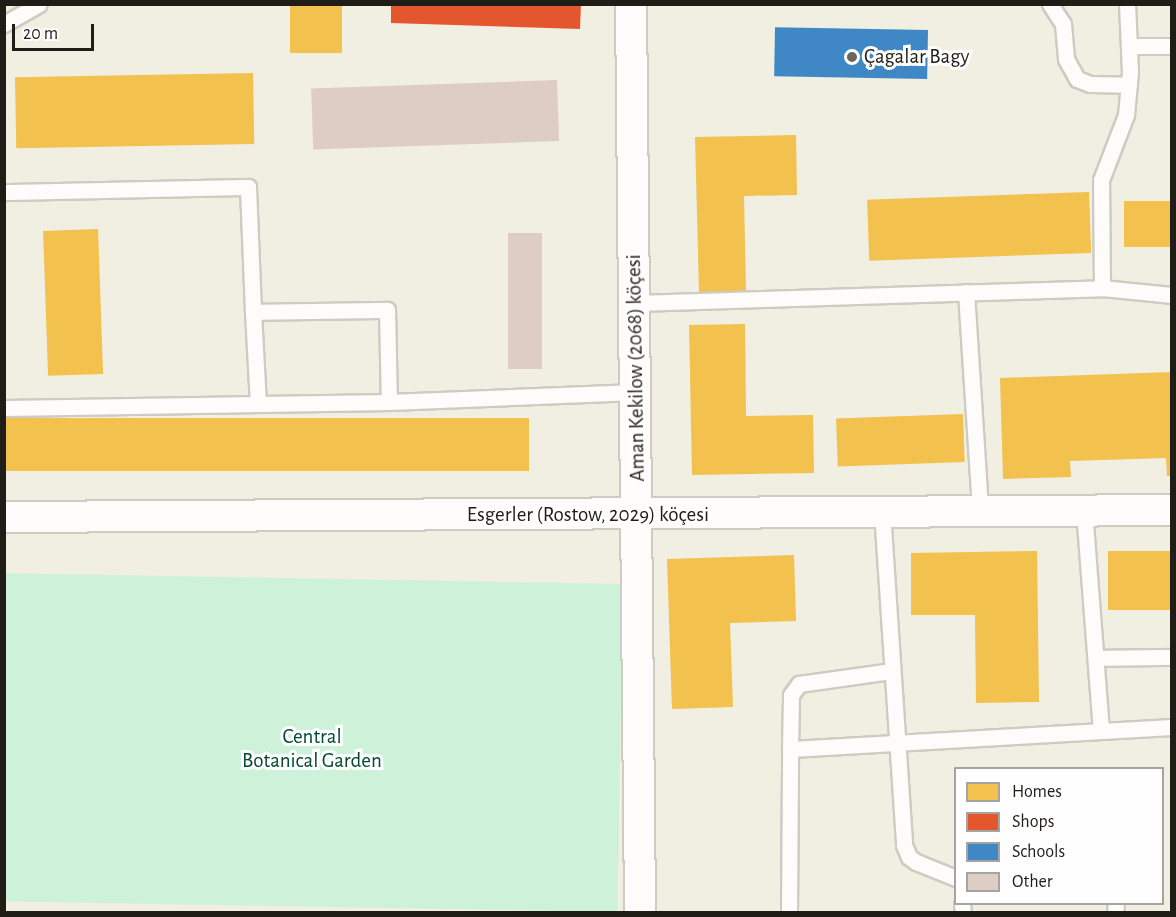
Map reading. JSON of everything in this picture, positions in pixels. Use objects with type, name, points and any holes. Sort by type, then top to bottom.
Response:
[{"type":"street","name":"Aman Kekilow (2068) köçesi","points":[[631,4],[639,515],[640,912]]},
{"type":"street","name":"Esgerler (Rostow, 2029) köçesi","points":[[4,517],[639,515],[980,510],[1172,510]]},
{"type":"lane","points":[[4,24],[39,4]]},
{"type":"lane","points":[[1050,4],[1063,24],[1066,59],[1077,79],[1090,84],[1129,85]]},
{"type":"lane","points":[[1102,288],[1101,180],[1123,128],[1129,85],[1130,46],[1127,4]]},
{"type":"lane","points":[[1130,46],[1172,46]]},
{"type":"lane","points":[[4,192],[248,187],[258,403]]},
{"type":"lane","points":[[636,303],[1102,288],[1172,295]]},
{"type":"lane","points":[[966,292],[980,510]]},
{"type":"lane","points":[[253,312],[387,310],[389,402]]},
{"type":"lane","points":[[4,408],[389,402],[636,392]]},
{"type":"lane","points":[[1084,510],[1101,730]]},
{"type":"lane","points":[[882,511],[899,742],[903,845],[916,862],[954,877]]},
{"type":"lane","points":[[1096,658],[1172,657]]},
{"type":"lane","points":[[789,912],[791,694],[799,684],[892,671]]},
{"type":"lane","points":[[790,749],[1172,727]]},
{"type":"green space","name":"Central Botanical Garden","points":[[4,573],[623,584],[617,912],[4,901]]},
{"type":"building: Homes","points":[[290,4],[342,4],[342,53],[290,53]]},
{"type":"building: Homes","points":[[253,73],[254,144],[16,148],[15,77]]},
{"type":"building: Homes","points":[[796,135],[797,195],[744,196],[746,292],[699,293],[695,137]]},
{"type":"building: Homes","points":[[1089,192],[1091,253],[869,261],[867,200]]},
{"type":"building: Homes","points":[[1124,201],[1172,201],[1172,247],[1124,247]]},
{"type":"building: Homes","points":[[98,229],[103,374],[48,376],[43,231]]},
{"type":"building: Homes","points":[[745,324],[746,416],[813,415],[814,473],[692,475],[689,325]]},
{"type":"building: Homes","points":[[1172,372],[1172,476],[1167,476],[1166,458],[1070,461],[1071,477],[1003,479],[1000,378]]},
{"type":"building: Homes","points":[[963,414],[965,462],[838,466],[836,418]]},
{"type":"building: Homes","points":[[4,418],[529,418],[529,471],[4,471]]},
{"type":"building: Homes","points":[[1037,551],[1039,702],[976,703],[975,615],[911,615],[911,553]]},
{"type":"building: Homes","points":[[1108,551],[1172,551],[1172,610],[1108,610]]},
{"type":"building: Homes","points":[[794,555],[796,621],[730,623],[733,707],[672,709],[667,559]]},
{"type":"building: Shops","points":[[391,4],[581,4],[580,29],[391,23]]},
{"type":"building: Schools","name":"Çagalar Bagy","points":[[775,27],[928,30],[927,79],[774,76]]},
{"type":"building: Other","points":[[557,80],[559,141],[313,150],[311,89]]},
{"type":"building: Other","points":[[508,233],[542,233],[542,369],[508,369]]},
{"type":"place","name":"Çagalar Bagy","points":[[852,57]]}]
